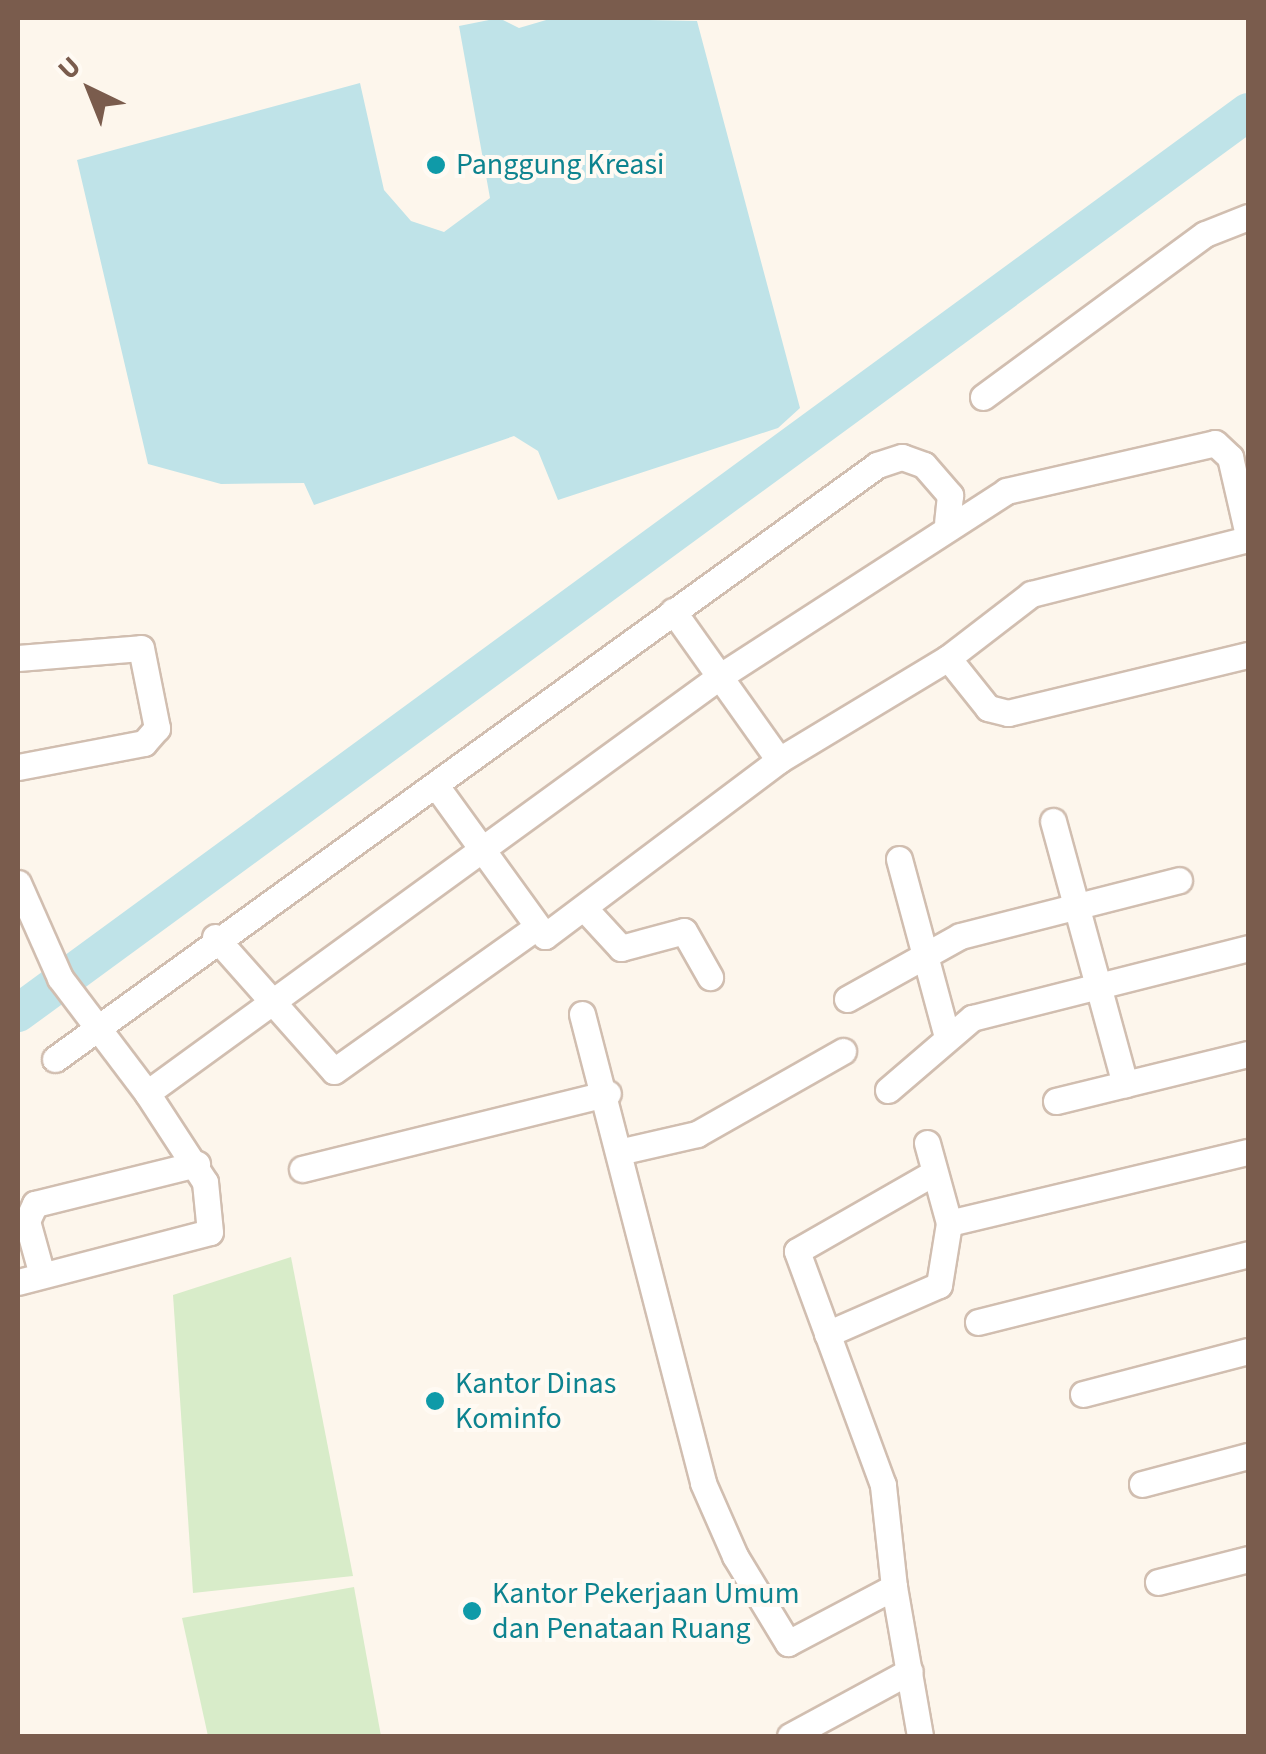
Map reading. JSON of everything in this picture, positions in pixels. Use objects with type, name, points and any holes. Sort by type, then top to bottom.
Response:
[{"type":"street","points":[[982,397],[1205,234],[1248,217]]},
{"type":"street","points":[[147,1092],[481,854],[720,677],[946,522],[1006,491],[1215,443],[1230,457],[1248,537],[1031,594],[948,658],[778,760],[585,910],[545,936],[534,929],[481,854],[437,787]]},
{"type":"street","points":[[56,1059],[93,1026],[215,937],[437,787],[674,611],[891,459],[912,459],[939,480],[952,509],[946,522]]},
{"type":"street","points":[[674,611],[778,760]]},
{"type":"street","points":[[18,658],[141,648],[157,728],[144,743],[18,767]]},
{"type":"street","points":[[948,658],[988,708],[1008,713],[1248,656]]},
{"type":"street","points":[[1053,822],[1125,1084]]},
{"type":"street","points":[[899,859],[946,1033]]},
{"type":"street","points":[[847,999],[921,951],[1180,880]]},
{"type":"street","points":[[18,883],[63,982],[197,1164],[211,1203],[208,1234],[30,1279],[26,1221],[35,1204],[197,1164]]},
{"type":"street","points":[[585,910],[621,948],[684,931],[710,977]]},
{"type":"street","points":[[215,937],[269,1005],[328,1068],[342,1069],[534,929]]},
{"type":"street","points":[[888,1090],[932,1060],[946,1033],[1098,982],[1248,948]]},
{"type":"street","points":[[582,1014],[624,1151],[703,1483],[771,1624],[784,1642],[799,1643],[894,1588]]},
{"type":"street","points":[[624,1151],[712,1127],[843,1051]]},
{"type":"street","points":[[1056,1100],[1248,1054]]},
{"type":"street","points":[[302,1169],[608,1092]]},
{"type":"street","points":[[827,1334],[939,1285],[949,1222],[926,1144]]},
{"type":"street","points":[[949,1222],[1248,1152]]},
{"type":"street","points":[[920,1736],[894,1588],[883,1484],[827,1334],[800,1244],[933,1173]]},
{"type":"street","points":[[978,1322],[1248,1254]]},
{"type":"street","points":[[1084,1394],[1248,1351]]},
{"type":"street","points":[[1142,1484],[1248,1456]]},
{"type":"street","points":[[1158,1582],[1248,1560]]},
{"type":"street","points":[[790,1736],[910,1671]]},
{"type":"green space","points":[[291,1257],[353,1576],[193,1593],[173,1295]]},
{"type":"green space","points":[[354,1587],[381,1736],[208,1736],[182,1618]]},
{"type":"water","points":[[499,18],[519,28],[553,18],[697,21],[800,408],[778,428],[558,500],[538,451],[514,436],[314,505],[304,483],[221,484],[148,464],[77,160],[360,83],[384,190],[411,221],[444,232],[490,198],[459,26]]},
{"type":"waterway","points":[[18,1013],[1248,112]]},
{"type":"place","name":"Panggung Kreasi","points":[[436,165]]},
{"type":"place","name":"Kantor Dinas Kominfo","points":[[435,1401]]},
{"type":"place","name":"Kantor Pekerjaan Umum dan Penataan Ruang","points":[[472,1611]]}]
